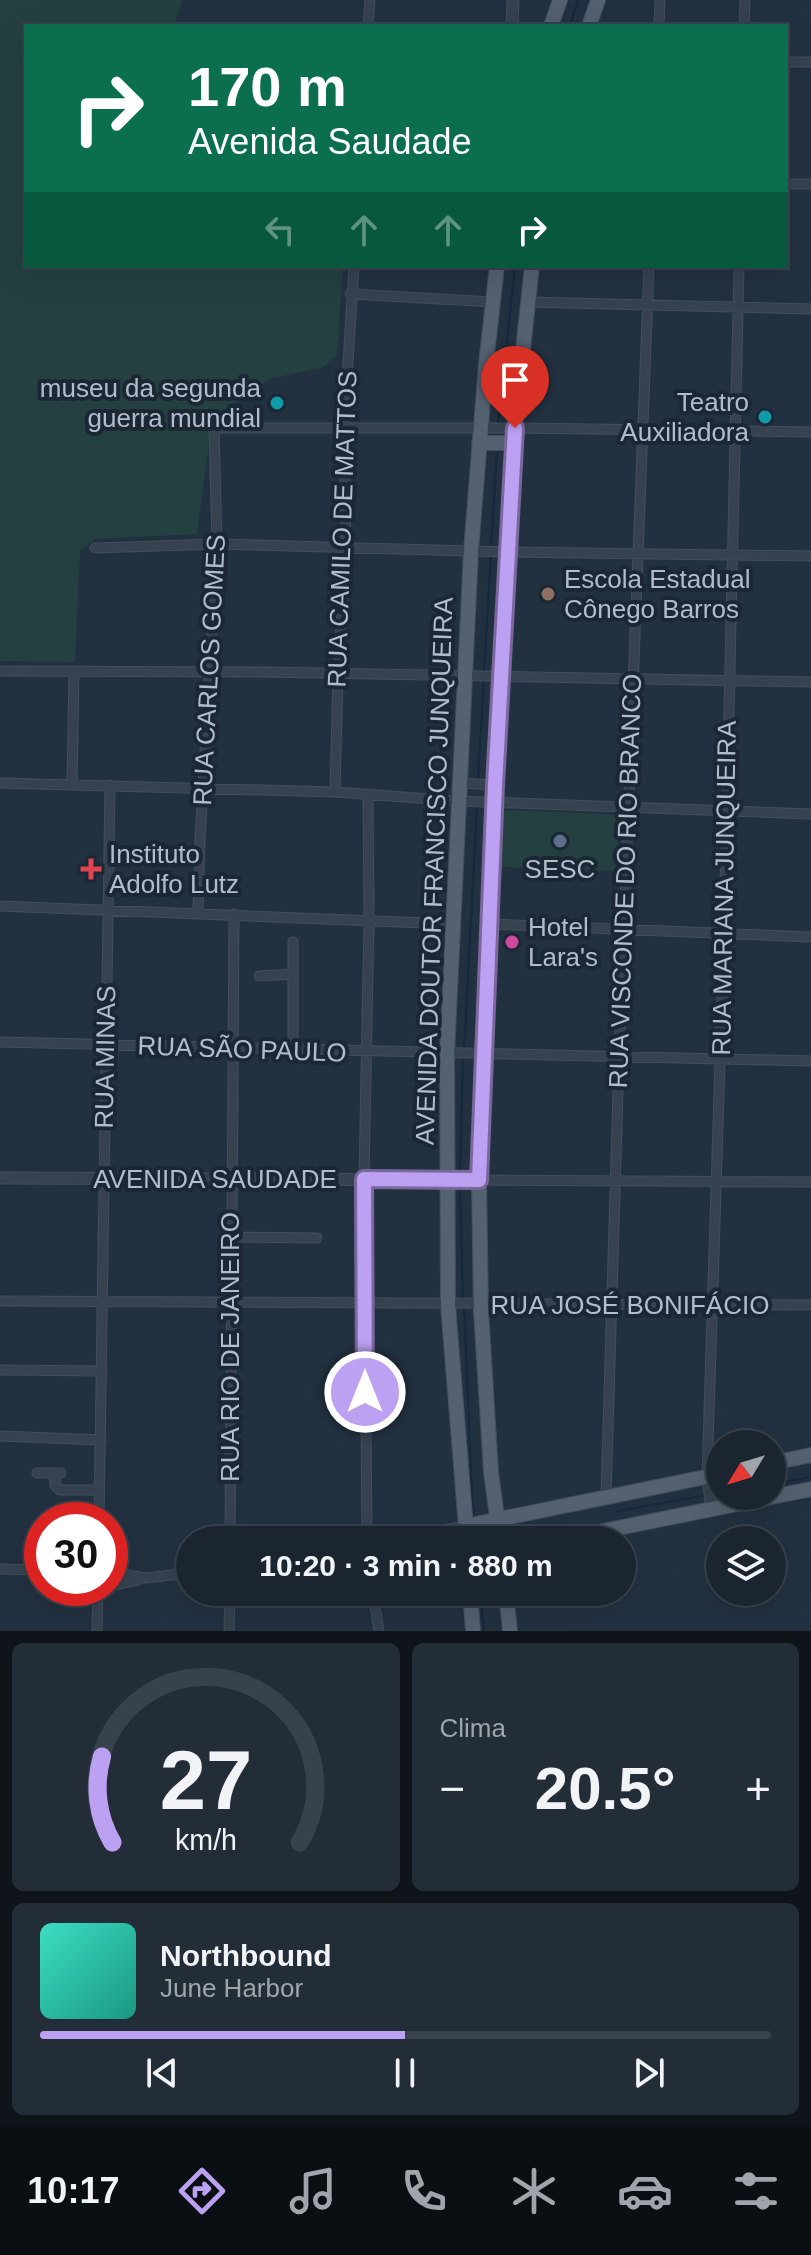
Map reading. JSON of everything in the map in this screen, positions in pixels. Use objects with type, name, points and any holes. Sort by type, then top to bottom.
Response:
[{"type":"main road","points":[[552,24],[560,0]]},
{"type":"main road","points":[[590,24],[598,0]]},
{"type":"main road","name":"AVENIDA DOUTOR FRANCISCO JUNQUEIRA","points":[[468,1526],[453,1305],[451,924],[462,801],[475,551],[497,268]]},
{"type":"main road","points":[[496,1526],[477,1305],[475,1180],[478,1055],[491,924],[490,801],[503,552],[511,436],[532,268]]},
{"type":"main road","points":[[484,436],[511,436]]},
{"type":"main road","points":[[786,1460],[811,1455]]},
{"type":"main road","points":[[478,1526],[494,1520],[706,1479]]},
{"type":"main road","points":[[786,1493],[811,1489]]},
{"type":"main road","points":[[622,1526],[706,1507]]},
{"type":"main road","points":[[471,1606],[473,1631]]},
{"type":"main road","points":[[507,1606],[510,1631]]},
{"type":"street","points":[[368,24],[370,0]]},
{"type":"street","points":[[512,24],[513,0]]},
{"type":"street","points":[[659,24],[660,0]]},
{"type":"street","points":[[744,24],[745,0]]},
{"type":"street","points":[[788,62],[811,62]]},
{"type":"street","points":[[788,184],[811,184]]},
{"type":"street","name":"RUA CAMILO DE MATTOS","points":[[335,792],[346,547],[344,428],[354,268]]},
{"type":"street","name":"RUA VISCONDE DO RIO BRANCO","points":[[606,1497],[632,679],[649,268]]},
{"type":"street","name":"RUA MARIANA JUNQUEIRA","points":[[712,1430],[739,268]]},
{"type":"street","points":[[350,294],[493,302]]},
{"type":"street","points":[[527,302],[811,309]]},
{"type":"street","name":"RUA CARLOS GOMES","points":[[198,912],[217,544],[214,428],[344,428]]},
{"type":"street","points":[[344,428],[484,436]]},
{"type":"street","points":[[511,436],[642,429],[811,432]]},
{"type":"street","points":[[95,548],[217,544],[811,556]]},
{"type":"street","points":[[0,671],[811,682]]},
{"type":"street","points":[[72,784],[74,671]]},
{"type":"street","points":[[0,783],[335,792],[462,801],[811,814]]},
{"type":"street","points":[[462,784],[491,785]]},
{"type":"street","name":"RUA MINAS","points":[[99,1502],[110,785]]},
{"type":"street","points":[[367,1526],[364,1179],[368,795]]},
{"type":"street","points":[[0,906],[451,924]]},
{"type":"street","name":"RUA RIO DE JANEIRO","points":[[230,1526],[234,914]]},
{"type":"street","points":[[491,924],[811,937]]},
{"type":"street","points":[[293,942],[293,1050]]},
{"type":"street","points":[[259,976],[293,974]]},
{"type":"street","name":"RUA SÃO PAULO","points":[[0,1042],[811,1061]]},
{"type":"street","name":"AVENIDA SAUDADE","points":[[0,1178],[475,1180]]},
{"type":"street","points":[[475,1180],[811,1182]]},
{"type":"street","points":[[231,1237],[317,1238]]},
{"type":"street","name":"RUA JOSÉ BONIFÁCIO","points":[[0,1301],[811,1305]]},
{"type":"street","points":[[2,1370],[102,1371]]},
{"type":"street","points":[[0,1436],[101,1440]]},
{"type":"street","points":[[37,1473],[58,1473],[55,1485],[60,1490],[99,1490]]},
{"type":"street","points":[[0,1569],[24,1570]]},
{"type":"street","points":[[128,1575],[146,1578]]},
{"type":"street","points":[[128,1582],[176,1575]]},
{"type":"street","points":[[97,1631],[98,1606]]},
{"type":"street","points":[[229,1631],[230,1606]]},
{"type":"street","points":[[375,1606],[379,1631]]},
{"type":"green space","points":[[0,0],[182,0],[177,24],[24,24],[24,268],[343,268],[337,355],[323,367],[270,379],[231,405],[211,428],[197,534],[95,539],[80,551],[75,662],[0,661]]},
{"type":"green space","name":"SESC","points":[[506,810],[619,815],[617,871],[501,867],[503,813]]},
{"type":"waterway","points":[[571,24],[578,0]]},
{"type":"waterway","points":[[498,424],[515,268]]},
{"type":"waterway","points":[[491,548],[497,450]]},
{"type":"waterway","points":[[484,671],[491,554]]},
{"type":"waterway","points":[[478,779],[484,678]]},
{"type":"waterway","points":[[464,1051],[477,806]]},
{"type":"waterway","points":[[460,1175],[463,1057]]},
{"type":"waterway","points":[[460,1185],[463,1299]]},
{"type":"waterway","points":[[464,1305],[473,1519]]},
{"type":"waterway","points":[[786,1481],[811,1477]]},
{"type":"waterway","points":[[618,1511],[706,1495]]},
{"type":"waterway","points":[[481,1606],[484,1631]]},
{"type":"place","name":"museu da segunda guerra mundial","points":[[277,403]]},
{"type":"place","name":"Teatro Auxiliadora","points":[[765,417]]},
{"type":"place","name":"Escola Estadual Cônego Barros","points":[[548,594]]},
{"type":"place","name":"SESC","points":[[560,841]]},
{"type":"place","name":"Instituto Adolfo Lutz","points":[[91,869]]},
{"type":"place","name":"Hotel Lara's","points":[[512,942]]},
{"type":"route","points":[[365,1392],[364,1179],[479,1180],[495,785],[515,428]]}]
